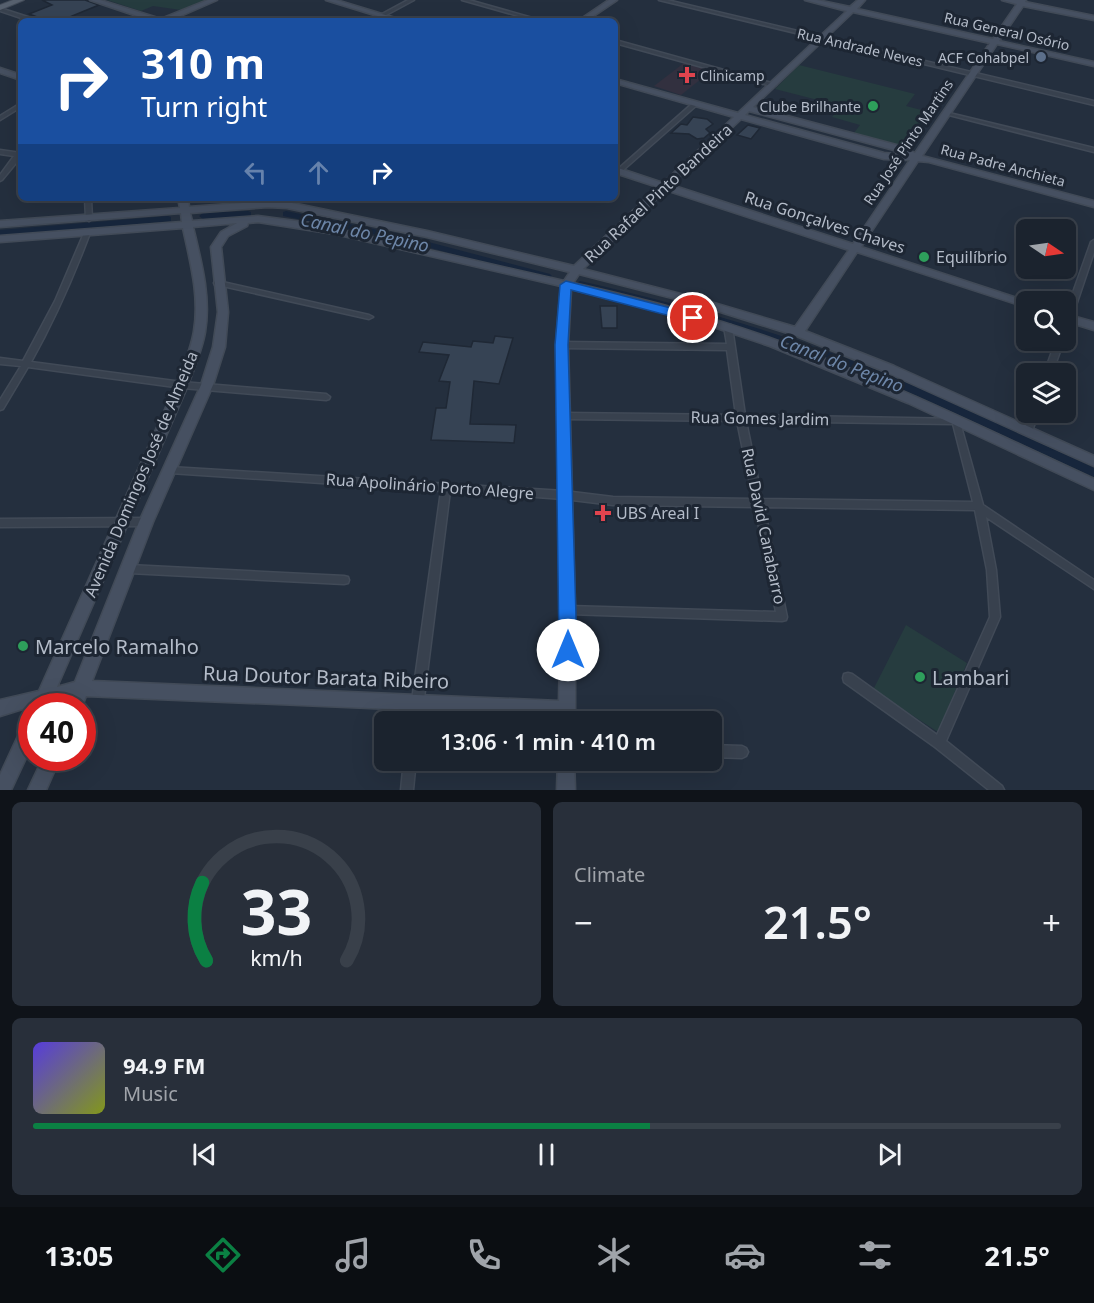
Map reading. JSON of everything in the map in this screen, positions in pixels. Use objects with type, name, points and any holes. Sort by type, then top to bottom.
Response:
[{"type":"main road","points":[[0,8],[20,0]]},
{"type":"street","points":[[93,0],[151,18]]},
{"type":"street","points":[[169,18],[214,0]]},
{"type":"street","points":[[328,0],[392,18]]},
{"type":"street","points":[[376,18],[412,0]]},
{"type":"street","points":[[464,0],[530,18]]},
{"type":"street","points":[[586,18],[614,0]]},
{"type":"street","name":"Rua Andrade Neves","points":[[661,0],[1094,103]]},
{"type":"street","name":"Rua General Osório","points":[[808,0],[1094,64]]},
{"type":"street","name":"Rua Rafael Pinto Bandeira","points":[[567,711],[568,610],[562,345],[566,285],[576,270],[862,0]]},
{"type":"street","points":[[1005,0],[1094,18]]},
{"type":"street","name":"Rua José Pinto Martins","points":[[798,332],[855,248],[910,158],[947,113],[1022,2]]},
{"type":"street","points":[[0,8],[27,18]]},
{"type":"street","points":[[618,42],[773,85]]},
{"type":"street","points":[[0,70],[18,77]]},
{"type":"street","points":[[618,82],[891,157],[910,158]]},
{"type":"street","points":[[618,169],[695,104]]},
{"type":"street","points":[[0,118],[18,107]]},
{"type":"street","points":[[748,108],[897,148],[910,158]]},
{"type":"street","points":[[947,113],[1094,150]]},
{"type":"street","points":[[891,157],[900,155],[897,148]]},
{"type":"street","points":[[0,152],[18,155]]},
{"type":"street","points":[[0,179],[18,157]]},
{"type":"street","name":"Rua Padre Anchieta","points":[[910,158],[1094,204]]},
{"type":"street","name":"Rua Gonçalves Chaves","points":[[618,170],[1016,301]]},
{"type":"street","points":[[88,201],[89,219]]},
{"type":"street","name":"Avenida Domingos José de Almeida","points":[[46,693],[182,385],[197,344],[201,321],[200,284],[184,201]]},
{"type":"street","points":[[258,219],[284,201]]},
{"type":"street","points":[[0,225],[284,201],[427,234],[696,301],[798,332],[883,376],[956,421],[1094,485]]},
{"type":"street","points":[[0,239],[258,219],[295,223],[566,285],[728,327],[883,376],[1028,431],[1094,461]]},
{"type":"street","name":"Avenida Domingos José de Almeida","points":[[80,693],[146,522],[207,385],[219,346],[222,328],[216,247],[224,234],[258,219]]},
{"type":"street","points":[[0,407],[27,364],[68,283],[87,233]]},
{"type":"street","points":[[1076,292],[1094,242]]},
{"type":"street","points":[[218,282],[369,317]]},
{"type":"street","points":[[1076,322],[1094,326]]},
{"type":"street","name":"Rua David Canabarro","points":[[568,610],[782,617],[741,418],[729,347],[728,327]]},
{"type":"street","points":[[562,345],[729,347]]},
{"type":"street","points":[[0,361],[182,385],[207,385],[326,397]]},
{"type":"street","name":"Rua Gomes Jardim","points":[[564,416],[956,421]]},
{"type":"street","points":[[939,743],[995,617],[995,598],[977,506],[956,421]]},
{"type":"street","points":[[1028,431],[1031,423]]},
{"type":"street","name":"Rua Apolinário Porto Alegre","points":[[170,470],[564,495],[613,501],[977,506]]},
{"type":"street","points":[[416,711],[446,488]]},
{"type":"street","points":[[977,506],[1094,585]]},
{"type":"street","points":[[0,522],[146,522]]},
{"type":"street","points":[[129,569],[344,580]]},
{"type":"street","points":[[848,678],[939,743],[998,790]]},
{"type":"street","name":"Rua Doutor Barata Ribeiro","points":[[68,693],[83,688],[417,701],[524,711]]},
{"type":"street","name":"Rua Doutor Barata Ribeiro","points":[[0,708],[18,705]]},
{"type":"street","points":[[722,752],[742,752]]},
{"type":"street","points":[[2,790],[18,755]]},
{"type":"street","points":[[37,790],[46,771]]},
{"type":"street","points":[[407,790],[409,771]]},
{"type":"street","points":[[566,771],[566,790]]},
{"type":"shaded area","name":"Clinicamp","points":[[684,63],[711,71],[681,95],[654,86]]},
{"type":"green space","points":[[107,0],[205,0],[181,10],[153,6],[141,11]]},
{"type":"green space","name":"Clube Brilhante","points":[[799,65],[915,94],[906,106],[933,113],[908,148],[854,133],[860,125],[832,117],[841,106],[775,89]]},
{"type":"green space","name":"Lambari","points":[[906,625],[967,663],[938,732],[873,690]]},
{"type":"building","points":[[42,0],[85,0],[99,5],[67,18],[40,18],[29,14],[52,5]]},
{"type":"building","points":[[693,117],[707,119],[713,124],[706,129],[710,133],[704,138],[697,139],[689,134],[671,133],[681,124],[687,125]]},
{"type":"building","points":[[748,125],[760,128],[751,139],[737,135]]},
{"type":"building","points":[[600,306],[617,306],[617,328],[602,328]]},
{"type":"building","points":[[495,336],[513,338],[499,384],[474,381],[470,424],[516,425],[514,443],[431,440],[436,408],[446,408],[450,382],[439,381],[449,355],[419,352],[423,342],[471,347],[473,341],[493,343]]},
{"type":"waterway","name":"Canal do Pepino","points":[[203,216],[248,214]]},
{"type":"waterway","name":"Canal do Pepino","points":[[286,214],[398,237],[547,276]]},
{"type":"waterway","name":"Canal do Pepino","points":[[0,233],[168,219]]},
{"type":"waterway","name":"Canal do Pepino","points":[[580,284],[689,311],[761,332],[831,357],[923,394],[1094,473]]},
{"type":"place","name":"ACF Cohabpel","points":[[1041,57]]},
{"type":"place","name":"Clinicamp","points":[[687,75]]},
{"type":"place","name":"Clube Brilhante","points":[[873,106]]},
{"type":"place","name":"Equilíbrio","points":[[924,257]]},
{"type":"place","name":"UBS Areal I","points":[[603,513]]},
{"type":"place","name":"Marcelo Ramalho","points":[[23,646]]},
{"type":"place","name":"Lambari","points":[[920,677]]},
{"type":"route","points":[[568,650],[562,345],[566,285],[693,318]]}]
